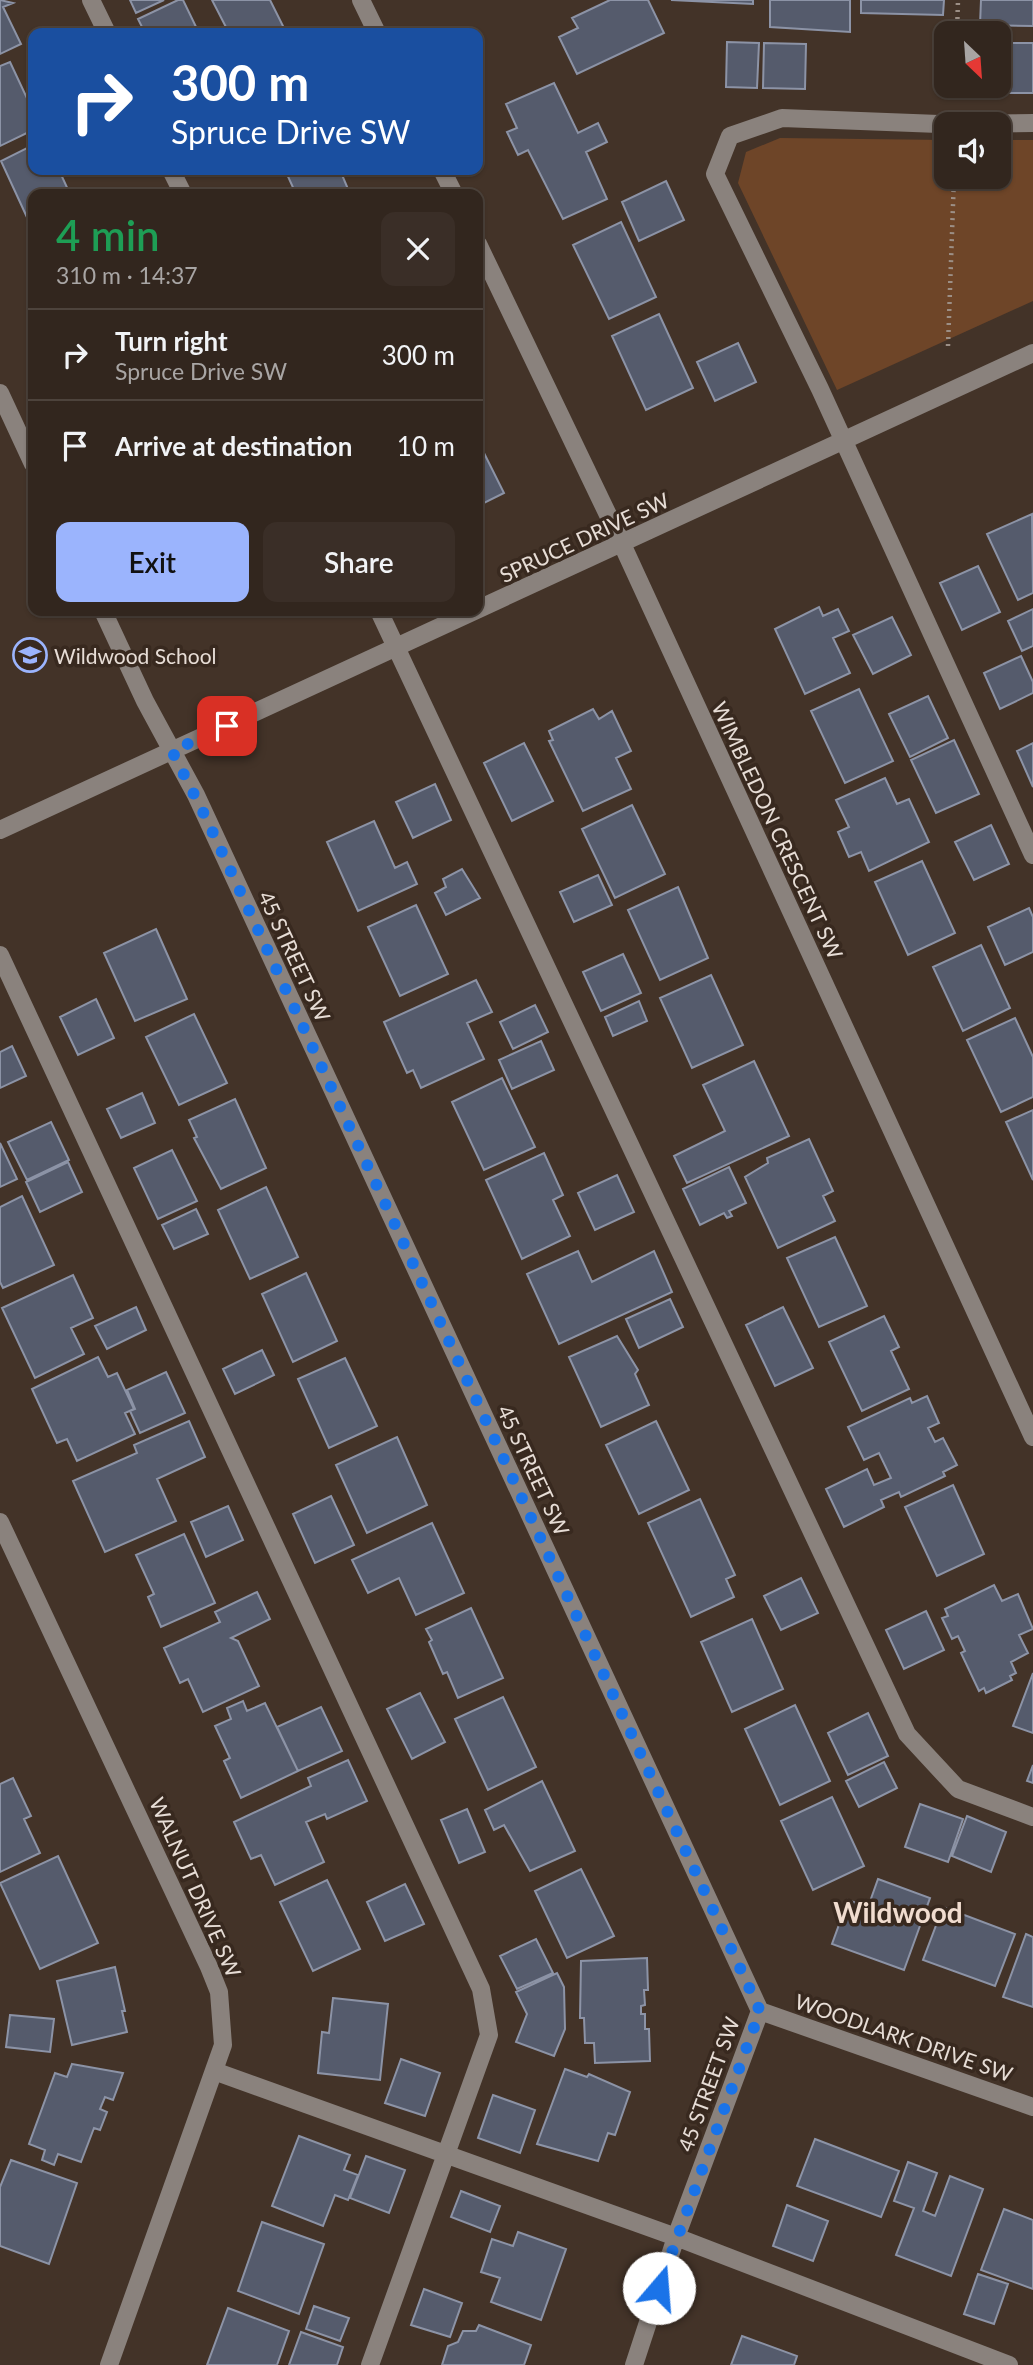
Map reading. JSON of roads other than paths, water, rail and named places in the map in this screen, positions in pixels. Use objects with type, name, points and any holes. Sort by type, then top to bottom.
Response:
[{"type":"street","points":[[91,0],[105,28]]},
{"type":"street","points":[[368,2],[376,28]]},
{"type":"street","points":[[1033,123],[947,124],[782,118],[730,136],[715,174],[843,440],[1033,855]]},
{"type":"street","name":"WIMBLEDON CRESCENT SW","points":[[483,254],[622,544],[1033,1437]]},
{"type":"street","name":"SPRUCE DRIVE SW","points":[[483,608],[1033,353]]},
{"type":"street","points":[[0,393],[28,453]]},
{"type":"street","name":"45 STREET SW","points":[[105,616],[195,794],[760,2011],[676,2237],[634,2365]]},
{"type":"street","points":[[381,616],[906,1734],[958,1788],[1033,1817]]},
{"type":"street","name":"SPRUCE DRIVE SW","points":[[0,830],[466,616]]},
{"type":"street","points":[[0,955],[481,1989],[489,2035],[370,2365]]},
{"type":"street","name":"WALNUT DRIVE SW","points":[[0,1522],[209,1967],[222,2013],[223,2045],[109,2365]]},
{"type":"street","name":"WOODLARK DRIVE SW","points":[[760,2011],[1033,2107]]},
{"type":"street","points":[[214,2071],[676,2237],[1009,2365]]},
{"type":"place","name":"Wildwood School","points":[[30,655]]},
{"type":"district","name":"Wildwood","points":[[898,1912]]}]
